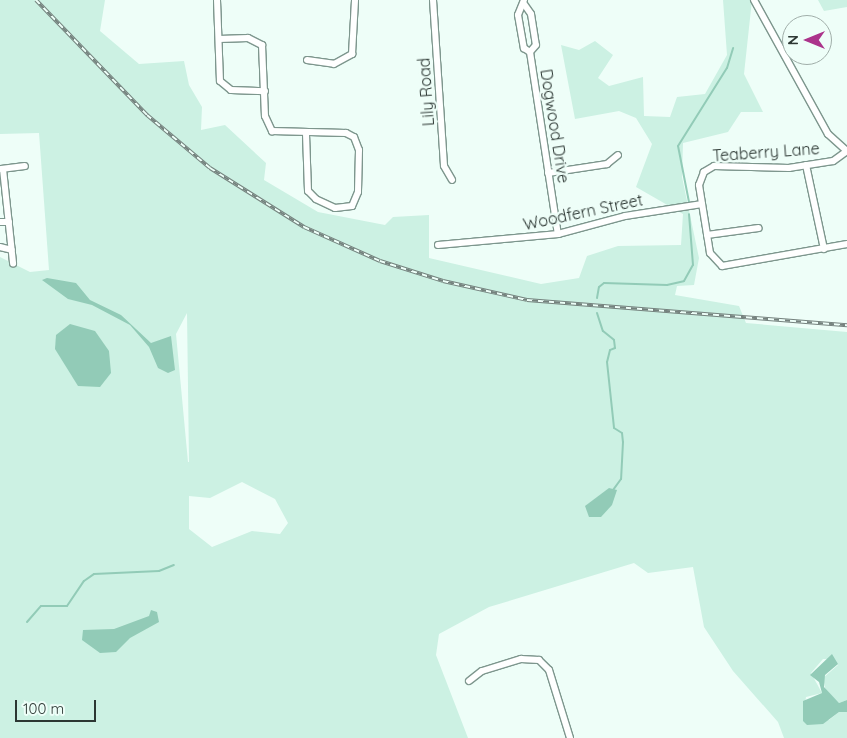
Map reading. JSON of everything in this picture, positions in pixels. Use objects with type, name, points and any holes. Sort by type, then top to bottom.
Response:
[{"type":"street","points":[[218,0],[219,77],[223,86],[231,90],[265,91]]},
{"type":"street","points":[[307,60],[334,64],[352,54],[355,0]]},
{"type":"street","name":"Lily Road","points":[[433,0],[444,166],[452,180]]},
{"type":"street","points":[[754,0],[828,134],[847,151]]},
{"type":"street","name":"Dogwood Drive","points":[[524,2],[518,15],[524,48],[530,52],[558,234]]},
{"type":"street","name":"Dogwood Drive","points":[[524,2],[531,14],[536,45],[530,52]]},
{"type":"street","points":[[218,38],[248,38],[262,45],[266,123],[272,132],[306,134],[346,133],[357,142],[358,192],[352,206],[336,208],[316,200],[308,191],[306,134]]},
{"type":"street","name":"Teaberry Lane","points":[[847,151],[833,160],[806,165],[711,167],[700,181],[702,204],[712,258],[726,267],[847,244]]},
{"type":"street","points":[[548,174],[607,164],[618,155]]},
{"type":"street","points":[[806,165],[824,249]]},
{"type":"street","points":[[13,263],[2,169],[24,166]]},
{"type":"street","name":"Woodfern Street","points":[[438,245],[558,234],[626,216],[702,204]]},
{"type":"street","points":[[0,222],[9,222]]},
{"type":"street","points":[[707,235],[759,228]]},
{"type":"street","points":[[0,247],[12,250]]},
{"type":"street","points":[[469,681],[482,672],[513,662],[539,660],[549,670],[570,738]]},
{"type":"shaded area","points":[[0,0],[105,0],[100,31],[139,64],[184,61],[189,85],[202,107],[201,130],[225,125],[266,163],[264,180],[318,212],[385,225],[393,217],[429,215],[429,258],[541,284],[579,278],[587,256],[618,246],[681,245],[683,214],[636,187],[652,144],[636,118],[619,111],[575,119],[561,45],[579,50],[595,41],[613,55],[598,78],[609,86],[643,77],[644,116],[670,117],[677,97],[705,94],[727,55],[723,0],[752,0],[744,74],[763,112],[741,112],[728,132],[683,143],[682,177],[699,258],[694,285],[677,286],[675,295],[739,306],[746,323],[847,332],[847,700],[839,703],[826,692],[823,678],[838,665],[834,659],[823,659],[811,673],[822,693],[806,697],[803,717],[829,720],[839,712],[847,712],[847,738],[784,738],[778,722],[733,671],[704,627],[693,567],[648,573],[634,563],[489,607],[439,634],[436,655],[468,738],[0,738],[0,257],[30,272],[49,270],[39,133],[0,134]],"holes":[[[187,313],[189,462],[176,334]],[[242,482],[275,499],[288,523],[280,534],[252,531],[212,547],[189,529],[189,496],[210,498]]]},
{"type":"shaded area","points":[[818,0],[847,0],[847,7],[824,11]]},
{"type":"shaded area","points":[[47,278],[76,283],[90,300],[121,315],[151,343],[171,336],[175,370],[168,373],[158,368],[149,347],[130,325],[92,305],[68,299],[42,280]]},
{"type":"shaded area","points":[[70,324],[95,331],[109,351],[111,373],[100,387],[78,386],[55,349],[56,335]]},
{"type":"shaded area","points":[[609,488],[617,490],[612,505],[601,517],[589,517],[585,506]]},
{"type":"shaded area","points":[[151,610],[157,612],[159,622],[130,638],[116,652],[100,653],[82,640],[83,630],[114,629],[149,616]]},
{"type":"shaded area","points":[[832,654],[838,664],[825,675],[824,687],[839,703],[847,700],[847,712],[839,712],[823,724],[807,725],[803,721],[803,701],[822,693],[819,682],[810,675]]},
{"type":"waterway","points":[[689,202],[678,146],[727,68],[733,48]]},
{"type":"waterway","points":[[597,298],[599,287],[604,283],[667,285],[684,281],[693,265],[689,214]]},
{"type":"waterway","points":[[597,313],[603,331],[614,340],[615,348],[610,350],[607,362],[614,428],[622,433],[623,442],[621,479],[613,490]]},
{"type":"waterway","points":[[27,622],[41,606],[67,606],[84,581],[94,574],[159,571],[174,565]]},
{"type":"railway","points":[[36,0],[147,115],[210,168],[304,227],[380,261],[443,281],[527,300],[847,325]]}]
